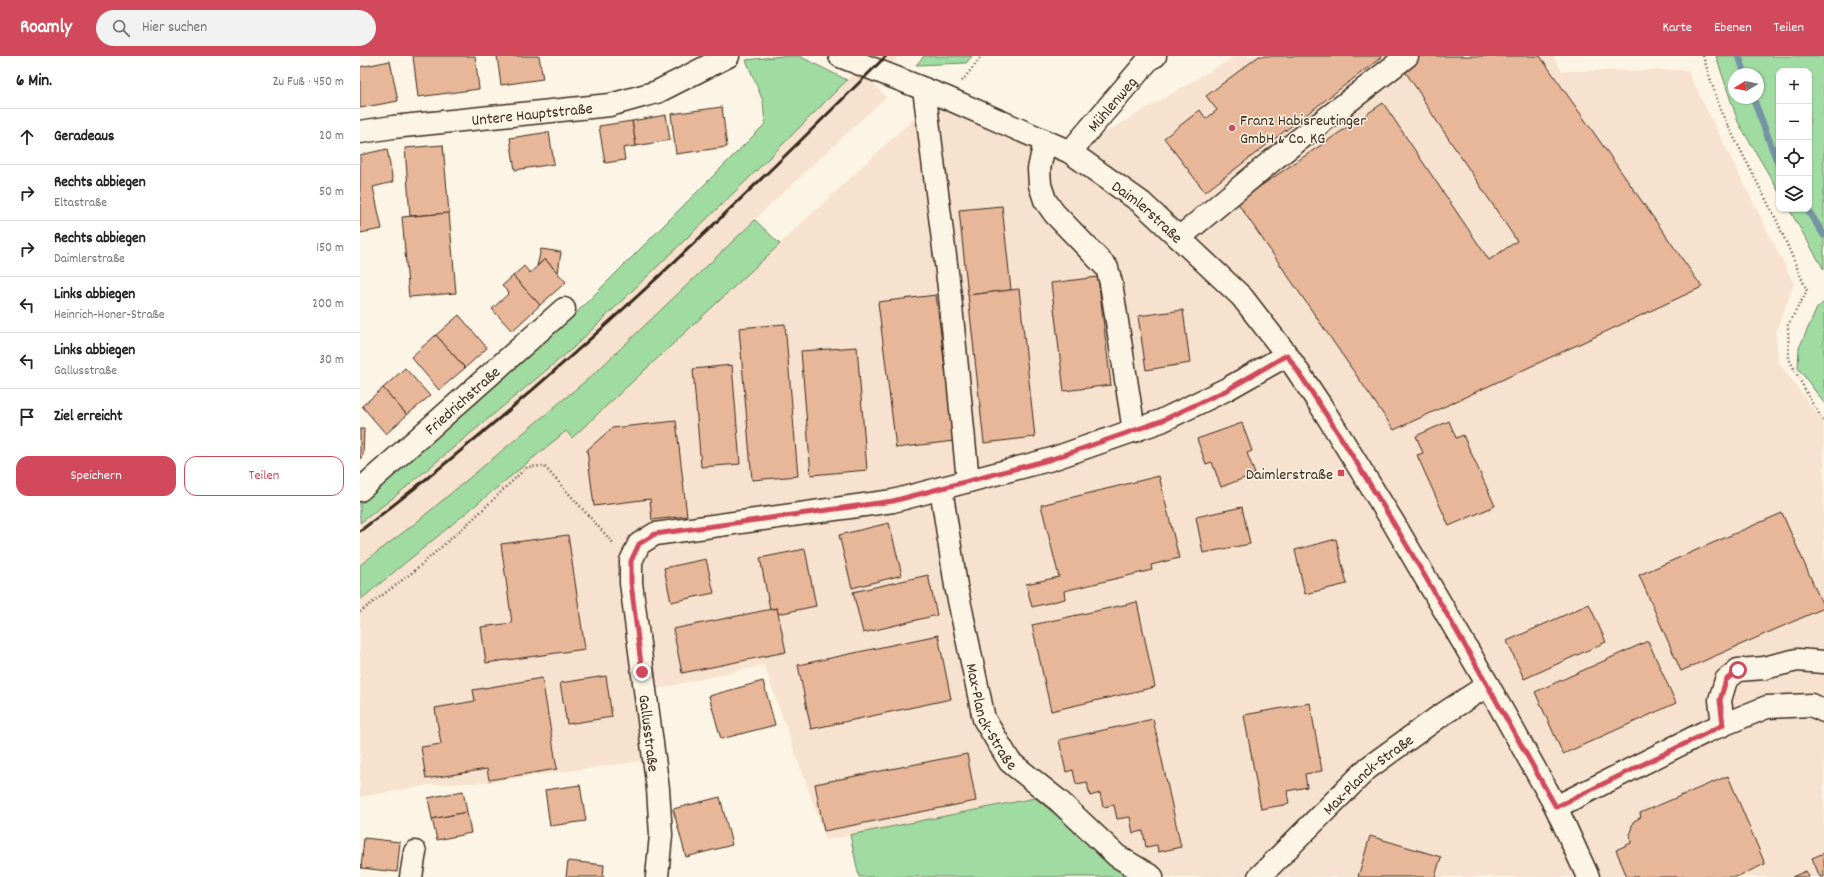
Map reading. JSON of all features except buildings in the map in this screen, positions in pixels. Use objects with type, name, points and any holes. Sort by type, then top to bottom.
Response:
[{"type":"street","name":"Untere Hauptstraße","points":[[360,132],[393,127],[610,105],[657,92],[702,63],[728,56]]},
{"type":"street","name":"Daimlerstraße","points":[[840,56],[947,98],[1070,152],[1142,203],[1242,297],[1287,355],[1321,406],[1393,522],[1488,685],[1556,807],[1588,877]]},
{"type":"street","name":"Mühlenweg","points":[[1070,152],[1150,58],[1155,56]]},
{"type":"street","points":[[1179,238],[1274,159],[1407,56]]},
{"type":"street","points":[[924,89],[950,296],[968,481]]},
{"type":"street","points":[[1045,141],[1039,169],[1040,185],[1045,200],[1054,213],[1107,268],[1111,283],[1134,431]]},
{"type":"street","name":"Friedrichstraße","points":[[360,490],[564,309]]},
{"type":"street","points":[[635,552],[655,534],[893,501],[1052,459],[1161,421],[1227,390],[1287,355]]},
{"type":"street","name":"Max-Planck-Straße","points":[[941,488],[956,586],[984,718],[1010,762],[1059,801],[1116,856],[1152,877]]},
{"type":"street","name":"Gallusstraße","points":[[635,552],[631,583],[658,789],[661,835],[657,877]]},
{"type":"street","points":[[1723,725],[1720,700],[1726,680],[1738,670],[1764,668],[1797,660],[1824,662]]},
{"type":"street","name":"Max-Planck-Straße","points":[[1259,877],[1368,768],[1440,716],[1488,685]]},
{"type":"street","points":[[1556,807],[1723,725],[1767,707],[1811,705],[1824,711]]},
{"type":"street","points":[[411,877],[415,852]]},
{"type":"path","points":[[947,98],[982,56]]},
{"type":"path","points":[[1703,56],[1721,112],[1777,221],[1807,291],[1788,325],[1788,359],[1812,403],[1824,421]]},
{"type":"path","points":[[360,612],[418,567],[474,518],[527,468],[544,466],[635,552]]},
{"type":"shaded area","points":[[871,56],[899,56],[873,83],[886,97],[771,204],[595,373],[413,525],[360,565],[360,523],[393,498],[573,348],[747,180]]},
{"type":"shaded area","points":[[1236,56],[1553,56],[1562,71],[1687,70],[1794,284],[1776,332],[1778,361],[1824,424],[1824,877],[1133,877],[1035,798],[826,840],[764,665],[657,689],[641,761],[489,782],[429,785],[360,797],[360,600],[486,498],[566,430],[572,438],[926,107],[1091,141]]},
{"type":"green space","points":[[782,56],[799,56],[847,80],[747,180],[573,348],[393,498],[360,523],[360,498],[572,317],[765,124],[763,101],[746,60]]},
{"type":"green space","points":[[924,56],[972,56],[966,63],[916,65]]},
{"type":"green space","points":[[1716,56],[1824,56],[1824,270],[1791,212],[1812,212],[1812,68],[1776,68],[1776,187],[1738,122],[1732,104],[1764,104],[1764,68],[1728,68],[1728,92]]},
{"type":"green space","points":[[755,220],[780,244],[572,438],[566,431],[360,600],[360,565],[413,525],[595,373]]},
{"type":"green space","points":[[1824,302],[1824,403],[1798,368],[1799,348],[1817,308]]},
{"type":"green space","points":[[1035,798],[1133,877],[859,877],[850,835]]},
{"type":"waterway","points":[[1739,56],[1743,68]]},
{"type":"waterway","points":[[1755,104],[1776,158]]},
{"type":"waterway","points":[[1809,212],[1824,235]]},
{"type":"railway","points":[[360,531],[498,420],[631,302],[696,242],[886,56]]},
{"type":"place","name":"Franz Habisreutinger GmbH & Co. KG","points":[[1232,128]]},
{"type":"place","name":"Daimlerstraße","points":[[1341,473]]},
{"type":"route","points":[[642,672],[631,583],[631,561],[639,544],[655,534],[893,501],[1052,459],[1161,421],[1227,390],[1287,355],[1321,406],[1393,522],[1488,685],[1556,807],[1705,732],[1723,725],[1720,700],[1726,680],[1738,670]]}]
